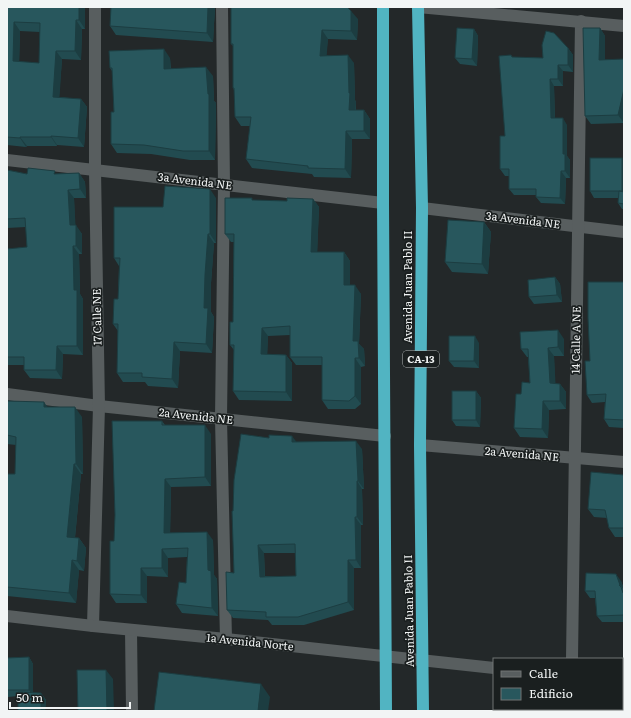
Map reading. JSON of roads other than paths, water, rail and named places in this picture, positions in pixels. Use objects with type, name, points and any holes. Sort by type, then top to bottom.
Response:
[{"type":"highway","name":"Avenida Juan Pablo II","points":[[383,7],[386,711]]},
{"type":"highway","name":"Avenida Juan Pablo II","points":[[418,7],[422,208],[420,445],[423,711]]},
{"type":"street","name":"17 Calle NE","points":[[93,626],[98,406],[95,170],[95,7]]},
{"type":"street","points":[[222,7],[224,185],[221,419],[226,639]]},
{"type":"street","points":[[418,7],[624,26]]},
{"type":"street","name":"14 Calle A NE","points":[[572,658],[581,22]]},
{"type":"street","name":"3a Avenida NE","points":[[7,160],[383,203]]},
{"type":"street","name":"3a Avenida NE","points":[[422,208],[624,232]]},
{"type":"street","name":"2a Avenida NE","points":[[7,394],[98,406],[385,436]]},
{"type":"street","name":"2a Avenida NE","points":[[420,445],[624,462]]},
{"type":"street","name":"1a Avenida Norte","points":[[7,616],[493,668]]},
{"type":"street","points":[[131,630],[132,711]]}]
